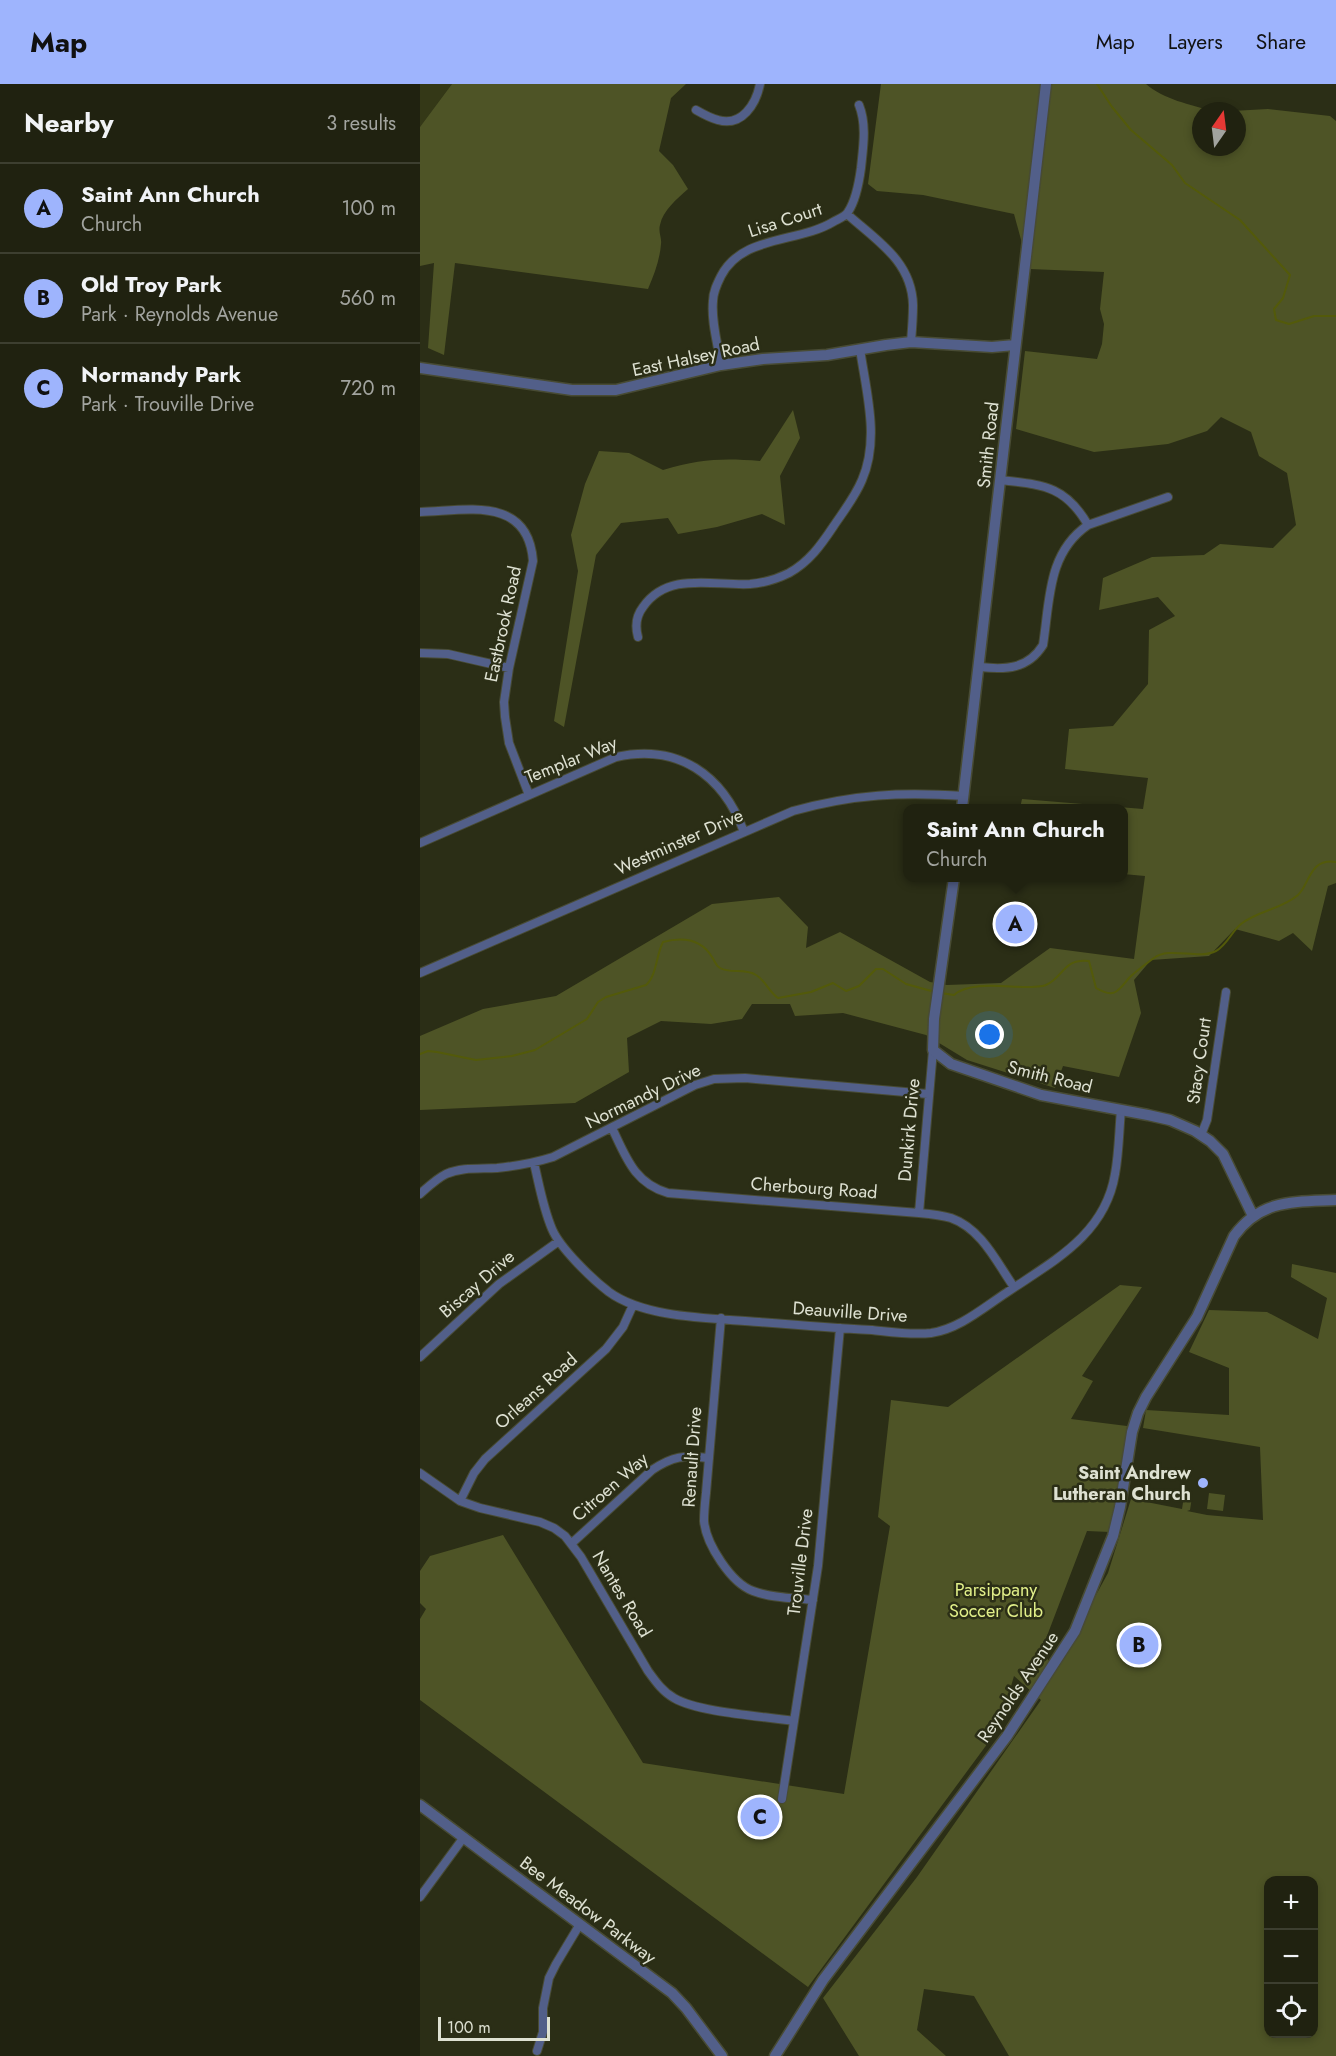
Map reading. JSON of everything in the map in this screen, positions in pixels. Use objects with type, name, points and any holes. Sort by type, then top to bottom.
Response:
[{"type":"street","points":[[696,110],[720,121],[735,120],[754,105],[760,84]]},
{"type":"street","name":"Smith Road","points":[[963,804],[1046,84]]},
{"type":"street","name":"Lisa Court","points":[[721,365],[713,301],[716,286],[731,261],[745,251],[777,240],[808,234],[847,214],[856,192],[861,165],[864,129],[859,105]]},
{"type":"street","points":[[847,214],[896,256],[903,268],[910,283],[913,303],[911,342]]},
{"type":"street","name":"East Halsey Road","points":[[420,368],[572,390],[600,391],[633,387],[721,365],[763,359],[827,355],[911,342],[992,347],[1015,345]]},
{"type":"street","points":[[638,637],[636,622],[639,613],[648,601],[665,589],[684,582],[748,584],[770,580],[805,563],[819,548],[857,491],[870,457],[871,426],[860,349]]},
{"type":"street","points":[[1001,480],[1053,489],[1068,498],[1088,525]]},
{"type":"street","points":[[980,667],[1001,669],[1018,666],[1029,662],[1038,653],[1043,645],[1053,572],[1061,554],[1080,531],[1088,525],[1168,497]]},
{"type":"street","name":"Eastbrook Road","points":[[420,512],[496,511],[510,518],[527,537],[531,546],[533,561],[509,668],[504,702],[507,733],[517,767],[529,795]]},
{"type":"street","points":[[420,653],[448,654],[509,668]]},
{"type":"street","name":"Templar Way","points":[[420,843],[616,757],[636,754],[662,756],[691,765],[708,776],[729,799],[744,832]]},
{"type":"street","name":"Westminster Drive","points":[[420,974],[793,811],[845,798],[894,794],[964,796]]},
{"type":"street","points":[[933,1050],[936,1001],[953,882]]},
{"type":"street","name":"Stacy Court","points":[[1201,1135],[1207,1120],[1226,992]]},
{"type":"street","name":"Smith Road","points":[[933,1050],[951,1064],[1041,1095],[1170,1120],[1201,1135],[1223,1154],[1253,1216]]},
{"type":"street","name":"Dunkirk Drive","points":[[919,1213],[933,1050]]},
{"type":"street","name":"Normandy Drive","points":[[420,1194],[432,1182],[446,1174],[462,1170],[534,1163],[567,1151],[695,1085],[725,1078],[928,1094]]},
{"type":"street","name":"Deauville Drive","points":[[534,1163],[547,1214],[559,1241],[600,1284],[618,1298],[633,1305],[646,1310],[662,1312],[918,1334],[941,1331],[963,1322],[1073,1247],[1101,1215],[1107,1201],[1116,1173],[1121,1110]]},
{"type":"street","name":"Cherbourg Road","points":[[612,1128],[634,1172],[649,1185],[668,1193],[919,1213],[952,1219],[972,1229],[1014,1287]]},
{"type":"street","name":"Reynolds Avenue","points":[[775,2056],[828,1972],[1007,1736],[1075,1630],[1113,1536],[1120,1507],[1131,1432],[1138,1413],[1197,1317],[1234,1236],[1242,1225],[1260,1210],[1305,1201],[1336,1200]]},
{"type":"street","name":"Biscay Drive","points":[[420,1357],[499,1284],[559,1241]]},
{"type":"street","name":"Orleans Road","points":[[460,1501],[474,1473],[485,1459],[615,1340],[633,1305]]},
{"type":"street","name":"Renault Drive","points":[[721,1318],[704,1521],[712,1544],[729,1572],[741,1585],[760,1593],[813,1600]]},
{"type":"street","name":"Trouville Drive","points":[[782,1799],[823,1527],[840,1328]]},
{"type":"street","name":"Citroen Way","points":[[572,1543],[663,1462],[690,1456],[708,1458]]},
{"type":"street","name":"Nantes Road","points":[[420,1473],[460,1501],[540,1522],[554,1528],[572,1543],[648,1671],[665,1692],[686,1704],[794,1721]]},
{"type":"street","name":"Bee Meadow Parkway","points":[[420,1805],[680,2000],[722,2056]]},
{"type":"street","points":[[420,1897],[464,1837]]},
{"type":"street","points":[[537,2051],[543,2032],[543,2008],[549,1978],[580,1924]]},
{"type":"shaded area","points":[[420,84],[452,84],[420,127]]},
{"type":"green space","points":[[452,84],[686,84],[671,98],[659,151],[673,165],[688,189],[664,214],[660,228],[659,255],[648,289],[455,263],[444,355],[428,348],[434,263],[420,266],[420,127]]},
{"type":"green space","points":[[881,84],[1146,84],[1169,98],[1192,106],[1192,156],[1246,156],[1246,110],[1268,109],[1330,116],[1336,121],[1336,883],[1328,886],[1312,951],[1293,933],[1279,941],[1235,929],[1209,956],[1151,960],[1134,980],[1141,1013],[1119,1077],[1063,1066],[1055,1088],[967,1060],[926,1035],[843,1013],[795,1016],[790,1004],[752,1004],[742,1019],[711,1024],[661,1021],[627,1038],[629,1072],[575,1103],[420,1110],[420,1036],[483,1009],[556,996],[712,904],[779,897],[808,927],[806,948],[840,932],[930,982],[947,985],[1001,983],[1050,948],[1134,959],[1145,876],[1128,874],[1128,808],[1143,809],[1148,778],[1065,769],[1069,729],[1113,726],[1148,684],[1149,630],[1175,616],[1158,597],[1099,610],[1103,578],[1152,557],[1204,555],[1220,544],[1273,548],[1296,525],[1287,473],[1259,456],[1251,432],[1221,417],[1207,431],[1168,444],[1094,452],[1016,429],[1025,351],[1097,359],[1102,344],[1104,324],[1100,309],[1104,272],[1029,269],[1014,214],[923,195],[877,191],[868,184]]},
{"type":"green space","points":[[793,410],[800,438],[780,476],[785,525],[762,514],[717,527],[678,534],[668,518],[621,523],[596,555],[564,727],[554,721],[578,571],[571,535],[585,484],[599,451],[629,453],[663,470],[712,460],[760,461]]},
{"type":"green space","points":[[1022,799],[1082,804],[1021,804]]},
{"type":"green space","name":"Parsippany Soccer Club","points":[[1292,1264],[1336,1273],[1336,2056],[1009,2056],[974,1996],[924,1989],[917,2030],[946,2056],[859,2056],[823,1998],[917,1877],[1041,1700],[1014,1676],[999,1728],[808,1987],[420,1700],[420,1619],[426,1609],[420,1603],[420,1571],[430,1556],[503,1535],[643,1763],[844,1794],[890,1526],[878,1517],[891,1400],[948,1407],[1120,1285],[1142,1287],[1082,1376],[1093,1381],[1071,1419],[1127,1426],[1119,1489],[1110,1532],[1087,1531],[1042,1649],[1053,1669],[1051,1677],[1108,1573],[1131,1499],[1182,1509],[1184,1496],[1192,1497],[1190,1510],[1187,1511],[1263,1520],[1260,1447],[1143,1428],[1146,1410],[1229,1415],[1229,1368],[1189,1352],[1209,1310],[1267,1312],[1318,1339],[1327,1298],[1291,1277]]},
{"type":"green space","points":[[1209,1493],[1225,1495],[1223,1511],[1207,1509]]},
{"type":"waterway","points":[[1097,84],[1131,130],[1172,165],[1185,183],[1240,220],[1290,275],[1283,298],[1274,309],[1276,320],[1289,324],[1314,316],[1336,316]]},
{"type":"waterway","points":[[941,993],[954,995],[961,990],[980,986],[1043,986],[1052,982],[1069,965],[1080,961],[1089,961],[1096,988],[1108,993],[1116,992],[1129,978],[1160,955],[1168,953],[1201,954],[1216,951],[1247,920],[1285,904],[1298,895],[1311,873],[1320,864],[1336,862]]},
{"type":"waterway","points":[[420,1054],[428,1051],[476,1060],[512,1056],[535,1050],[587,1019],[598,1002],[606,997],[646,985],[652,976],[663,942],[670,940],[697,943],[708,951],[720,968],[756,975],[778,998],[811,992],[833,983],[846,991],[859,986],[876,969],[883,969],[906,984],[935,992]]},
{"type":"place","name":"Saint Ann Church","points":[[1015,924]]},
{"type":"place","name":"Saint Andrew Lutheran Church","points":[[1203,1483]]},
{"type":"place","name":"Old Troy Park","points":[[1139,1645]]},
{"type":"place","name":"Normandy Park","points":[[760,1817]]}]
